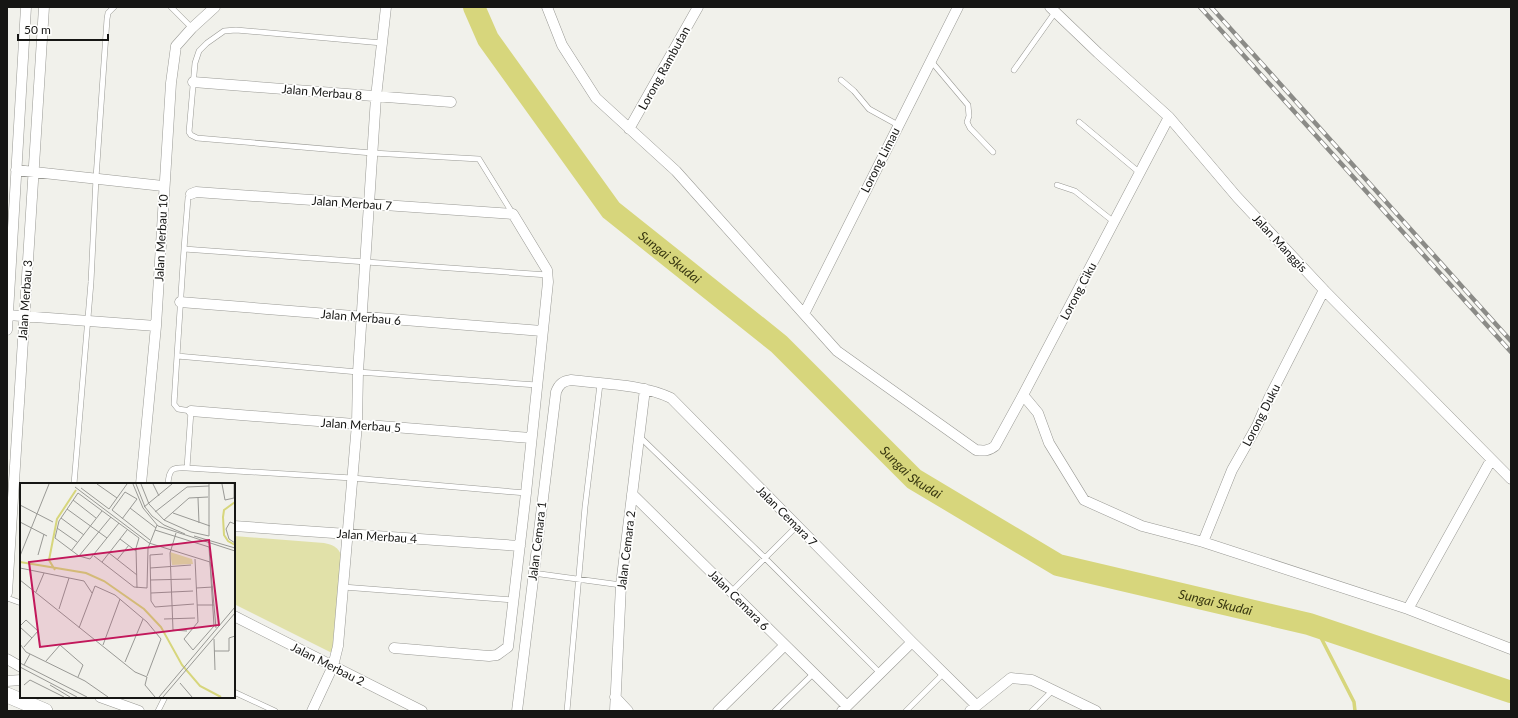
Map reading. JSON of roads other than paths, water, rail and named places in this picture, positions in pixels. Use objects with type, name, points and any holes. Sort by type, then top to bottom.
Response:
[{"type":"main road","points":[[7,695],[45,711]]},
{"type":"street","points":[[7,330],[26,7]]},
{"type":"street","name":"Jalan Merbau 3","points":[[7,593],[13,532],[24,316],[44,7]]},
{"type":"street","name":"Jalan Merbau 10","points":[[141,483],[156,326],[163,186],[171,83],[176,46],[192,28],[215,7]]},
{"type":"street","points":[[312,711],[334,666],[338,646],[356,424],[368,204],[376,96],[386,7]]},
{"type":"street","points":[[547,7],[562,45],[596,98],[676,171],[804,314]]},
{"type":"street","name":"Lorong Rambutan","points":[[629,129],[698,7]]},
{"type":"street","name":"Lorong Limau","points":[[804,314],[958,7]]},
{"type":"street","name":"Jalan Manggis","points":[[1053,9],[1098,53],[1169,117],[1237,197],[1324,290],[1511,479]]},
{"type":"street","name":"Jalan Merbau 8","points":[[193,82],[451,102]]},
{"type":"street","name":"Lorong Ciku","points":[[804,314],[837,351],[976,450],[986,451],[995,446],[1023,395],[1169,117]]},
{"type":"street","points":[[16,170],[163,186]]},
{"type":"street","name":"Jalan Merbau 7","points":[[191,194],[196,192],[513,214]]},
{"type":"street","points":[[394,648],[489,656],[497,655],[508,647],[532,438],[548,275],[547,270],[513,214]]},
{"type":"street","name":"Lorong Duku","points":[[1203,542],[1232,470],[1256,426],[1324,290]]},
{"type":"street","name":"Jalan Merbau 6","points":[[180,302],[542,331]]},
{"type":"street","points":[[8,315],[156,326]]},
{"type":"street","name":"Jalan Cemara 7","points":[[571,380],[645,389],[658,392],[670,398],[944,673],[973,708]]},
{"type":"street","name":"Jalan Cemara 1","points":[[517,711],[556,392],[561,383],[571,380]]},
{"type":"street","name":"Jalan Cemara 2","points":[[615,711],[621,585],[645,389]]},
{"type":"street","points":[[1023,395],[1038,413],[1049,442],[1084,500],[1142,526],[1203,542],[1408,609],[1511,649]]},
{"type":"street","name":"Jalan Merbau 5","points":[[191,411],[532,438]]},
{"type":"street","points":[[1408,609],[1491,460]]},
{"type":"street","name":"Jalan Cemara 6","points":[[632,494],[814,673],[844,709]]},
{"type":"street","name":"Jalan Merbau 4","points":[[235,526],[520,546]]},
{"type":"street","name":"Jalan Merbau 2","points":[[235,616],[422,711]]},
{"type":"street","points":[[844,709],[912,642]]},
{"type":"street","points":[[718,711],[785,645]]},
{"type":"street","points":[[7,659],[20,666]]},
{"type":"street","points":[[973,708],[1011,678],[1032,680],[1095,711]]},
{"type":"street","points":[[7,681],[20,680]]},
{"type":"street","points":[[615,697],[628,711]]},
{"type":"street","points":[[103,698],[139,711]]},
{"type":"lane","points":[[74,483],[91,282],[96,178],[107,19],[108,13],[114,7]]},
{"type":"lane","points":[[171,7],[192,28]]},
{"type":"lane","points":[[1014,70],[1053,9]]},
{"type":"lane","points":[[382,43],[236,30],[224,31],[207,43],[199,52],[195,63],[189,132],[194,137],[372,153],[479,159],[513,214]]},
{"type":"lane","points":[[931,61],[968,105],[969,116],[967,122],[970,128],[993,152]]},
{"type":"lane","points":[[841,80],[854,91],[872,112],[898,125]]},
{"type":"lane","points":[[1078,122],[1140,173]]},
{"type":"lane","points":[[1057,185],[1075,191],[1114,222]]},
{"type":"lane","points":[[187,468],[191,411],[178,409],[174,404],[188,198],[191,194]]},
{"type":"lane","points":[[184,249],[548,275]]},
{"type":"lane","points":[[177,356],[358,372],[537,384]]},
{"type":"lane","points":[[567,711],[578,579],[600,384]]},
{"type":"lane","points":[[639,436],[765,558],[880,673]]},
{"type":"lane","points":[[168,483],[172,470],[175,468],[187,468],[352,478],[526,493]]},
{"type":"lane","points":[[731,592],[797,526]]},
{"type":"lane","points":[[533,573],[621,585]]},
{"type":"lane","points":[[343,588],[514,600]]},
{"type":"lane","points":[[7,598],[20,603]]},
{"type":"lane","points":[[775,711],[814,673]]},
{"type":"lane","points":[[906,711],[944,673]]},
{"type":"lane","points":[[1032,711],[1053,690]]},
{"type":"lane","points":[[235,692],[275,711]]},
{"type":"lane","points":[[158,711],[164,698]]},
{"type":"waterway","name":"Sungai Skudai","points":[[474,7],[488,39],[611,210],[779,344],[914,479],[1058,565],[1309,624],[1511,692]]},
{"type":"waterway","points":[[1315,626],[1354,702],[1355,711]]},
{"type":"railway","points":[[1200,7],[1511,352]]},
{"type":"railway","points":[[1211,7],[1511,341]]}]
